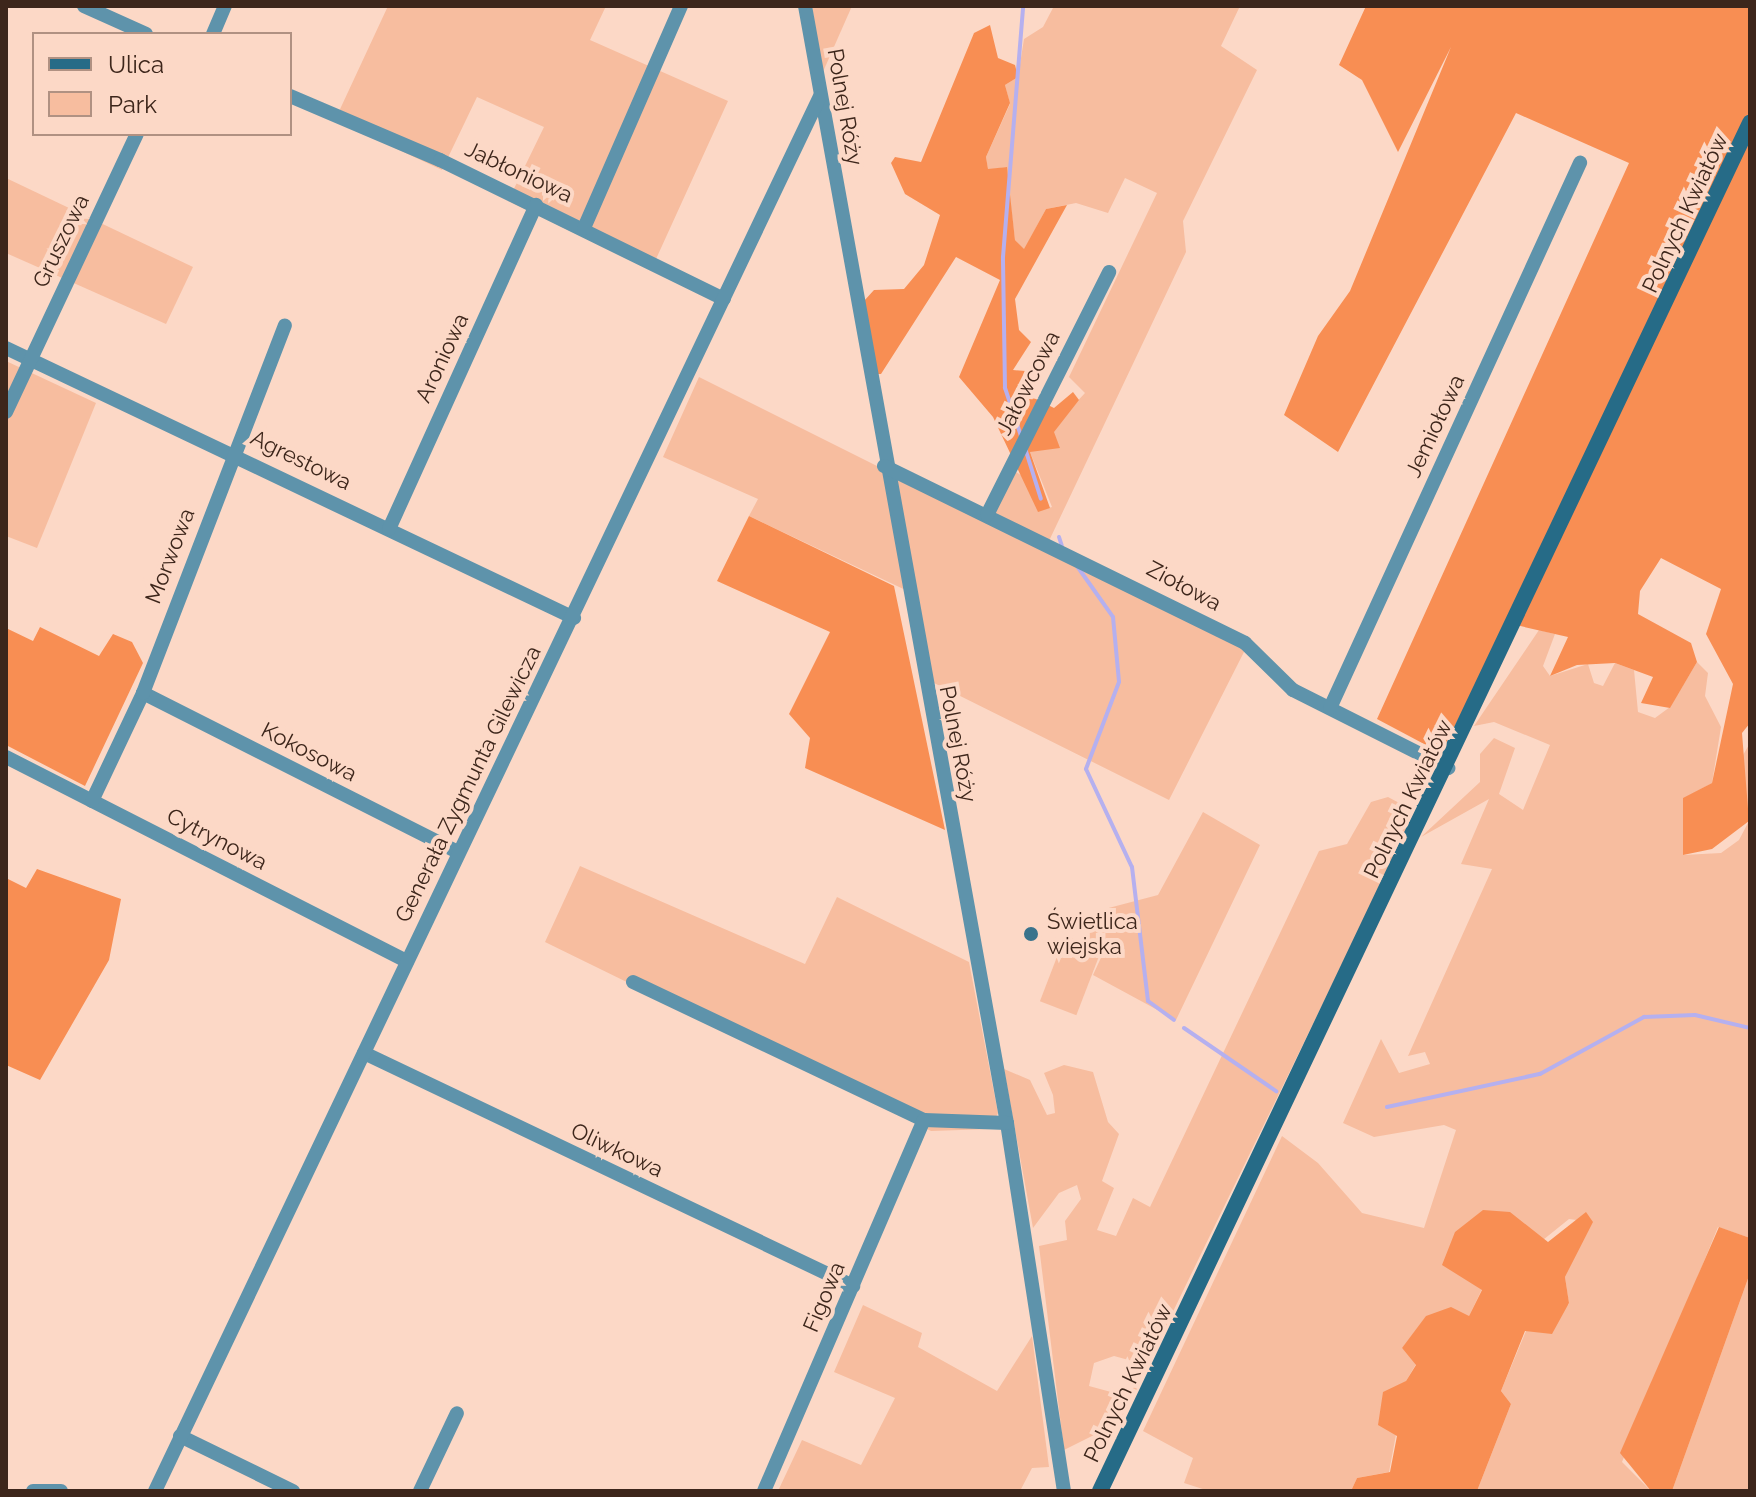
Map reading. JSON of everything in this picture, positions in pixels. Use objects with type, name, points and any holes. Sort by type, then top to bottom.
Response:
[{"type":"street","points":[[84,6],[142,32]]},
{"type":"street","points":[[214,32],[225,6]]},
{"type":"street","points":[[584,228],[681,6]]},
{"type":"street","name":"Polnej Róży","points":[[805,6],[884,466],[1007,1123],[1064,1491]]},
{"type":"street","name":"Generała Zygmunta Gilewicza","points":[[155,1491],[364,1053],[456,851],[574,618],[820,96]]},
{"type":"street","name":"Jabłoniowa","points":[[292,97],[536,205],[724,299]]},
{"type":"street","name":"Polnych Kwiatów","points":[[1100,1491],[1448,768],[1748,134]]},
{"type":"street","name":"Gruszowa","points":[[6,412],[136,136]]},
{"type":"street","name":"Jemiołowa","points":[[1330,708],[1580,163]]},
{"type":"street","name":"Aroniowa","points":[[389,529],[536,205]]},
{"type":"street","name":"Jałowcowa","points":[[987,515],[1109,272]]},
{"type":"street","name":"Morwowa","points":[[92,801],[143,693],[233,451],[285,325]]},
{"type":"street","name":"Agrestowa","points":[[6,348],[233,451],[574,618]]},
{"type":"street","name":"Ziołowa","points":[[884,466],[1245,643],[1293,690],[1448,768]]},
{"type":"street","name":"Kokosowa","points":[[143,693],[456,851]]},
{"type":"street","name":"Cytrynowa","points":[[6,757],[407,961]]},
{"type":"street","points":[[633,982],[924,1120],[1007,1123]]},
{"type":"street","name":"Oliwkowa","points":[[364,1053],[853,1286]]},
{"type":"street","name":"Figowa","points":[[764,1491],[924,1120]]},
{"type":"street","points":[[420,1491],[457,1413]]},
{"type":"street","points":[[180,1436],[293,1491]]},
{"type":"street","points":[[33,1491],[61,1491]]},
{"type":"green space","points":[[388,6],[606,6],[590,40],[728,101],[651,270],[508,201],[544,127],[477,97],[442,170],[335,120]]},
{"type":"green space","points":[[812,6],[852,6],[822,74]]},
{"type":"green space","points":[[1054,6],[1240,6],[1221,46],[1257,70],[1183,221],[1186,252],[1048,543],[994,513],[1016,472],[1027,479],[1038,511],[1052,507],[1030,452],[1085,393],[1069,377],[1157,193],[1125,178],[1108,213],[1076,203],[1046,209],[1024,250],[1015,240],[1006,167],[988,170],[986,157],[1010,104],[1005,85],[1018,77],[1024,39],[1043,27]]},
{"type":"green space","points":[[6,178],[193,267],[166,324],[6,253]]},
{"type":"green space","points":[[6,361],[96,403],[37,548],[6,536]]},
{"type":"green space","points":[[699,377],[1245,650],[1169,800],[930,681],[914,594],[749,516],[758,499],[663,457]]},
{"type":"green space","points":[[1539,630],[1555,634],[1543,666],[1550,676],[1588,664],[1594,683],[1603,686],[1615,663],[1634,670],[1638,712],[1655,718],[1670,707],[1697,662],[1708,673],[1705,696],[1721,727],[1712,783],[1683,799],[1683,855],[1721,853],[1739,840],[1749,821],[1735,769],[1750,743],[1750,1238],[1718,1227],[1622,1462],[1651,1491],[1477,1491],[1511,1404],[1501,1391],[1526,1331],[1569,1304],[1565,1277],[1592,1222],[1569,1219],[1482,1289],[1469,1316],[1402,1348],[1416,1364],[1406,1381],[1389,1472],[1357,1478],[1351,1491],[1209,1491],[1184,1483],[1193,1458],[1143,1431],[1282,1136],[1318,1163],[1362,1213],[1424,1228],[1456,1130],[1444,1125],[1374,1137],[1343,1123],[1381,1039],[1399,1073],[1430,1064],[1425,1052],[1408,1056],[1492,869],[1461,864],[1489,799],[1421,837],[1480,782],[1480,754],[1494,738],[1515,748],[1499,794],[1523,810],[1550,745],[1494,722],[1474,726]]},
{"type":"green space","points":[[1388,797],[1416,812],[1147,1365],[1114,1356],[1094,1363],[1089,1386],[1111,1392],[1138,1387],[1118,1423],[1064,1450],[1039,1246],[1067,1240],[1065,1221],[1081,1199],[1077,1185],[1059,1193],[1033,1228],[1004,1069],[1030,1080],[1047,1115],[1055,1113],[1053,1095],[1044,1073],[1064,1065],[1093,1072],[1108,1122],[1119,1134],[1102,1181],[1114,1188],[1097,1230],[1116,1236],[1133,1198],[1150,1207],[1319,851],[1347,844],[1371,802]]},
{"type":"green space","points":[[1203,812],[1260,845],[1176,1020],[1093,975],[1105,949],[1085,940],[1101,910],[1158,895]]},
{"type":"green space","points":[[580,866],[805,964],[837,897],[969,962],[998,1113],[990,1129],[931,1131],[545,942]]},
{"type":"green space","points":[[1065,936],[1101,950],[1076,1015],[1040,1001]]},
{"type":"green space","points":[[1750,1273],[1750,1491],[1672,1491]]},
{"type":"green space","points":[[863,1305],[922,1333],[918,1347],[997,1391],[1032,1336],[1049,1467],[1032,1468],[1020,1491],[778,1491],[802,1440],[861,1465],[895,1398],[834,1372]]},
{"type":"shaded area","points":[[1366,6],[1750,6],[1750,723],[1742,733],[1749,821],[1712,849],[1683,855],[1683,798],[1712,783],[1733,684],[1706,634],[1721,589],[1661,558],[1640,591],[1638,614],[1691,643],[1697,662],[1670,708],[1641,703],[1653,677],[1615,663],[1577,665],[1550,676],[1568,637],[1507,623],[1441,753],[1377,719],[1629,163],[1516,113],[1338,452],[1284,415],[1318,336],[1350,291],[1451,47],[1398,152],[1362,80],[1339,65]]},
{"type":"shaded area","points":[[990,25],[998,58],[1015,65],[1018,77],[1005,85],[1010,103],[986,157],[988,169],[1007,167],[1015,240],[1024,249],[1046,209],[1067,205],[1015,299],[1019,330],[1031,342],[1013,370],[1026,371],[1034,398],[1054,408],[1073,392],[1079,400],[1054,432],[1060,448],[1030,452],[1050,508],[1038,512],[993,417],[959,377],[1000,280],[956,257],[881,374],[873,374],[864,301],[874,290],[904,289],[924,265],[940,215],[905,194],[891,163],[895,157],[921,162],[974,33]]},
{"type":"shaded area","points":[[749,516],[894,586],[945,830],[805,768],[810,738],[789,714],[830,632],[717,581]]},
{"type":"shaded area","points":[[40,627],[99,656],[113,634],[132,642],[143,663],[85,786],[6,745],[6,628],[33,641]]},
{"type":"shaded area","points":[[37,869],[121,899],[109,960],[40,1080],[6,1065],[6,878],[26,888]]},
{"type":"shaded area","points":[[1483,1210],[1510,1212],[1548,1242],[1586,1212],[1593,1222],[1565,1277],[1569,1303],[1552,1334],[1525,1331],[1501,1391],[1511,1404],[1477,1491],[1351,1491],[1357,1478],[1390,1472],[1397,1436],[1378,1425],[1383,1392],[1406,1381],[1416,1365],[1402,1348],[1426,1316],[1451,1307],[1469,1316],[1482,1290],[1442,1265],[1455,1232]]},
{"type":"shaded area","points":[[1719,1227],[1750,1238],[1750,1273],[1672,1491],[1651,1491],[1620,1453]]},
{"type":"waterway","points":[[1021,436],[1005,388],[1003,257],[1023,6]]},
{"type":"waterway","points":[[1025,448],[1041,499]]},
{"type":"waterway","points":[[1059,537],[1062,546]]},
{"type":"waterway","points":[[1077,566],[1113,617],[1119,682],[1086,769],[1132,867],[1148,1001],[1174,1020]]},
{"type":"waterway","points":[[1387,1107],[1540,1074],[1644,1017],[1695,1015],[1750,1028]]},
{"type":"waterway","points":[[1184,1028],[1276,1091]]},
{"type":"place","name":"Świetlica wiejska","points":[[1031,934]]}]
